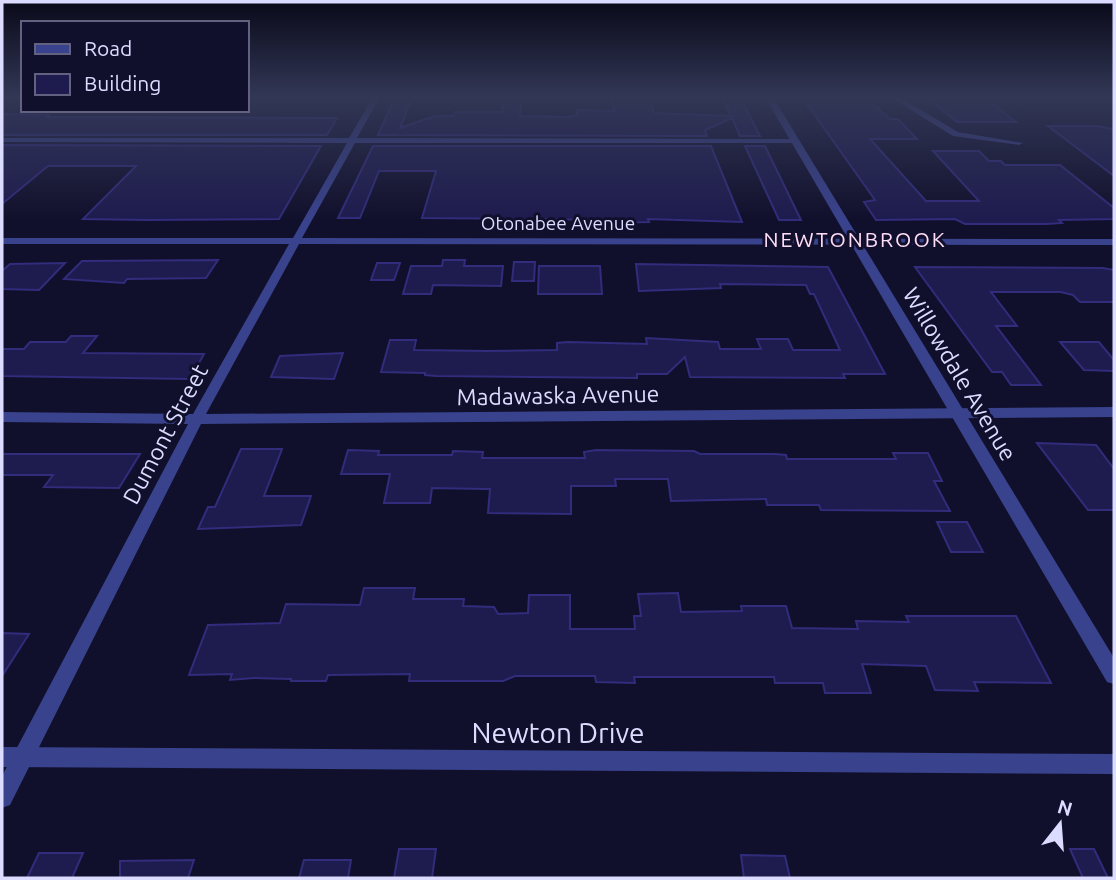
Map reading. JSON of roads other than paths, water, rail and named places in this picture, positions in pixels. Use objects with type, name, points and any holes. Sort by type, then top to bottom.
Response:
[{"type":"street","name":"Willowdale Avenue","points":[[794,138],[1114,675]]},
{"type":"street","points":[[984,138],[1019,143]]},
{"type":"street","points":[[2,140],[796,141]]},
{"type":"street","name":"Dumont Street","points":[[2,797],[197,419],[354,140]]},
{"type":"street","name":"Otonabee Avenue","points":[[2,241],[299,239],[1114,242]]},
{"type":"street","name":"Madawaska Avenue","points":[[2,417],[197,419],[1114,412]]},
{"type":"street","name":"Newton Drive","points":[[2,757],[1114,764]]},
{"type":"district","name":"NEWTONBROOK","points":[[855,239]]}]
